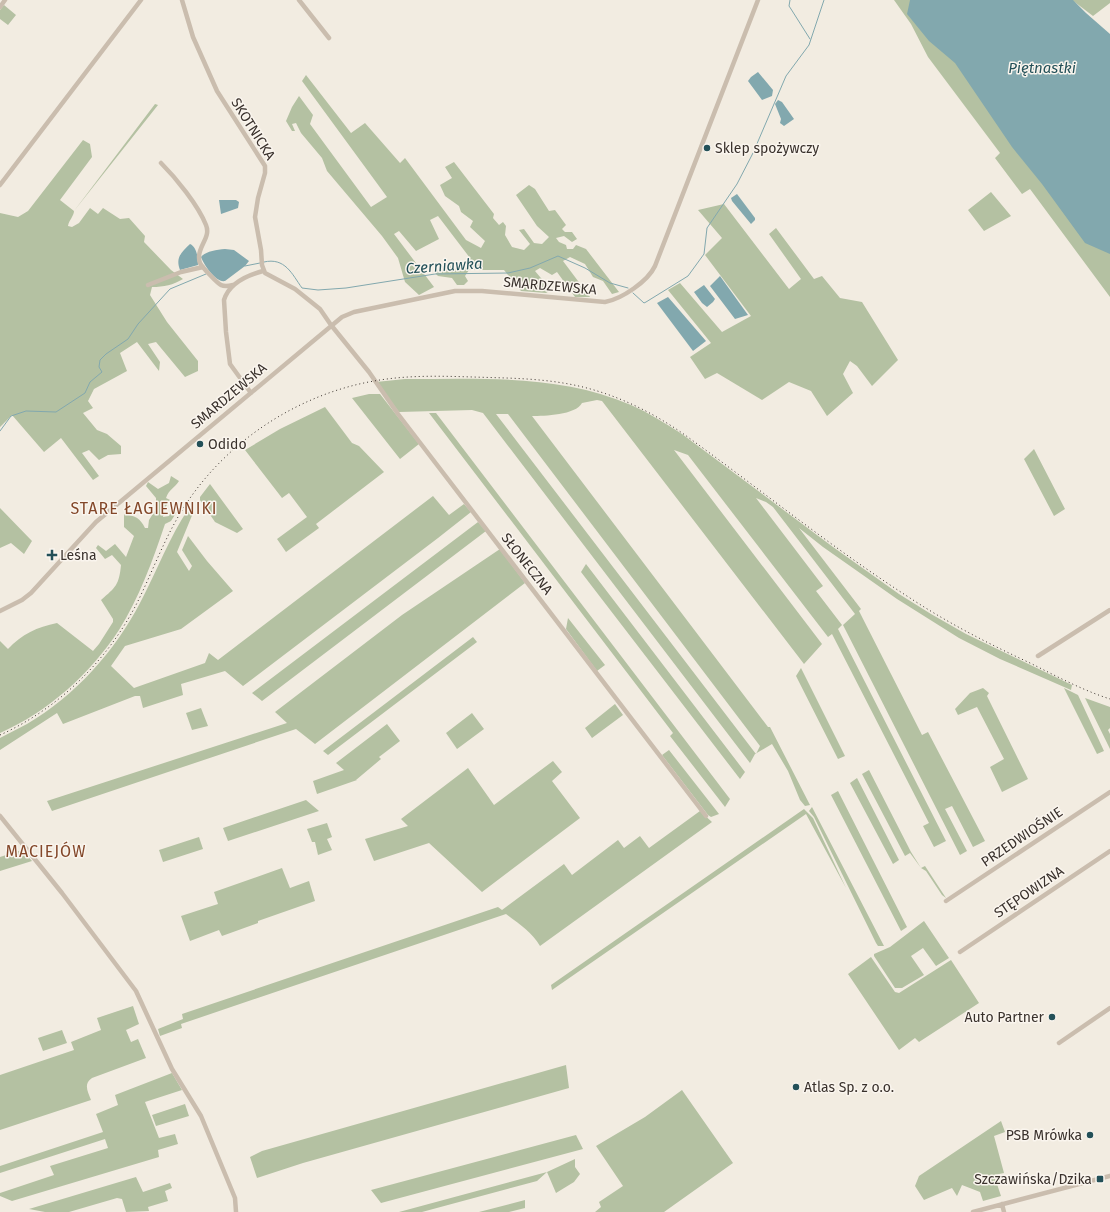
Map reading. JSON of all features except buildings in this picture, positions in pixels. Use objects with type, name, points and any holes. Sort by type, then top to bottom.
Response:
[{"type":"street","points":[[0,7],[5,0]]},
{"type":"street","points":[[0,185],[141,0]]},
{"type":"street","name":"SKOTNICKA","points":[[182,0],[188,24],[222,101],[252,143],[265,166],[265,173],[258,198],[255,218],[263,270]]},
{"type":"street","points":[[299,0],[329,38]]},
{"type":"street","name":"SMARDZEWSKA","points":[[0,611],[22,600],[31,593],[96,522],[342,317],[354,312],[455,291],[482,291],[605,302],[622,297],[641,282],[650,274],[655,266],[758,0]]},
{"type":"street","points":[[161,162],[198,210],[206,225],[208,233],[199,256],[199,262],[217,283],[227,286],[233,285],[263,270],[267,274],[288,284],[310,300],[320,309],[331,325]]},
{"type":"street","points":[[148,285],[181,272],[203,267]]},
{"type":"street","points":[[233,285],[224,300],[230,364],[250,393]]},
{"type":"street","name":"SŁONECZNA","points":[[331,325],[369,372],[376,385],[403,421],[706,816]]},
{"type":"street","points":[[1038,656],[1110,610]]},
{"type":"street","name":"PRZEDWIOŚNIE","points":[[946,901],[1110,792]]},
{"type":"street","points":[[0,816],[62,893],[136,991],[172,1069],[201,1116],[236,1204],[236,1212]]},
{"type":"street","name":"STĘPOWIZNA","points":[[960,952],[1110,851]]},
{"type":"street","points":[[1059,1042],[1110,1008]]},
{"type":"street","points":[[973,1212],[1110,1176]]},
{"type":"street","points":[[1002,1204],[1004,1212]]},
{"type":"green space","points":[[894,0],[926,0],[1110,248],[1110,297],[1030,189],[1022,194],[995,158],[1000,153],[928,57],[911,24]]},
{"type":"green space","points":[[1072,0],[1110,0],[1110,3],[1093,16]]},
{"type":"green space","points":[[4,5],[16,15],[8,25],[0,19],[0,10]]},
{"type":"green space","points":[[306,75],[351,133],[365,123],[400,163],[405,158],[466,240],[481,248],[485,241],[470,227],[473,221],[461,212],[459,206],[445,196],[440,185],[452,178],[445,167],[454,162],[494,214],[493,218],[499,225],[503,222],[506,226],[505,235],[512,247],[524,250],[530,244],[519,230],[524,229],[534,243],[542,244],[549,237],[537,226],[516,195],[529,185],[535,189],[549,211],[555,210],[566,225],[562,229],[565,232],[572,232],[577,239],[572,242],[564,236],[556,238],[559,242],[566,245],[567,249],[573,249],[576,245],[586,249],[619,292],[612,294],[603,281],[593,277],[585,264],[570,257],[563,261],[590,297],[575,297],[557,272],[552,275],[540,268],[535,271],[551,290],[546,293],[521,291],[504,270],[469,270],[465,276],[468,281],[464,285],[457,285],[452,278],[438,276],[434,272],[449,262],[455,269],[470,258],[438,216],[430,220],[439,239],[416,251],[399,231],[394,234],[434,287],[419,295],[405,282],[398,258],[382,236],[327,171],[322,158],[301,133],[296,123],[292,124],[295,131],[292,131],[286,121],[299,96],[313,115],[310,124],[371,207],[387,197],[302,81]]},
{"type":"green space","points":[[155,104],[158,105],[74,211]]},
{"type":"green space","points":[[83,140],[90,144],[92,157],[60,200],[74,211],[68,226],[72,227],[79,223],[90,208],[98,214],[103,208],[120,219],[129,218],[145,236],[144,242],[171,270],[183,279],[176,283],[160,287],[152,287],[150,295],[167,322],[198,361],[198,371],[185,377],[156,342],[148,344],[160,362],[159,371],[137,342],[120,353],[127,371],[94,389],[88,401],[93,408],[83,413],[97,430],[107,434],[121,446],[121,454],[108,455],[99,460],[89,450],[82,453],[99,476],[93,480],[61,438],[44,452],[12,415],[0,427],[0,213],[18,217],[28,211]]},
{"type":"green space","points":[[991,192],[1011,216],[984,231],[968,210]]},
{"type":"green space","points":[[724,204],[789,289],[801,279],[769,234],[776,228],[814,279],[822,276],[840,298],[862,302],[898,360],[872,386],[857,366],[850,361],[843,374],[853,393],[827,416],[811,391],[789,382],[762,400],[717,373],[705,379],[690,357],[711,343],[668,290],[680,283],[722,332],[751,316],[705,255],[722,238],[698,210]]},
{"type":"green space","points":[[405,379],[520,380],[576,388],[604,395],[631,405],[657,418],[682,434],[833,547],[899,594],[966,634],[1072,685],[1071,690],[1000,659],[959,638],[897,599],[823,547],[799,528],[861,609],[859,611],[922,735],[928,732],[985,841],[973,847],[952,806],[945,809],[967,851],[960,855],[843,625],[855,614],[773,507],[756,498],[823,586],[816,591],[842,625],[838,629],[946,841],[934,847],[923,826],[929,823],[832,634],[828,637],[688,455],[674,450],[822,644],[804,664],[602,401],[597,400],[582,403],[579,407],[573,410],[559,414],[532,416],[768,727],[770,727],[810,805],[805,806],[800,800],[788,771],[772,744],[756,753],[760,746],[508,414],[496,414],[756,754],[750,763],[483,413],[472,410],[399,412],[376,382]]},
{"type":"green space","points":[[369,394],[380,394],[419,444],[400,459],[352,398]]},
{"type":"green space","points":[[325,407],[352,443],[359,446],[384,472],[316,524],[319,528],[286,552],[277,539],[307,517],[289,493],[282,498],[245,450],[280,429]]},
{"type":"green space","points":[[429,413],[436,413],[730,799],[725,807],[670,736],[673,733]]},
{"type":"green space","points":[[1034,449],[1065,509],[1054,516],[1024,459]]},
{"type":"green space","points":[[171,476],[179,481],[167,495],[166,498],[170,500],[165,508],[163,517],[169,516],[175,504],[180,507],[171,521],[165,524],[145,578],[133,605],[119,630],[95,662],[67,690],[35,714],[0,733],[0,641],[8,649],[24,635],[57,623],[93,651],[113,622],[113,619],[101,600],[116,585],[121,565],[112,555],[105,559],[96,548],[98,545],[106,551],[115,544],[126,557],[134,536],[124,527],[124,514],[137,518],[145,528],[148,528],[149,520],[156,509],[156,498],[146,486],[148,482],[158,489],[169,483]]},
{"type":"green space","points":[[210,484],[243,529],[237,533],[215,522],[200,500],[200,497]]},
{"type":"green space","points":[[433,496],[449,515],[464,504],[471,512],[243,686],[225,671],[181,684],[183,695],[143,708],[140,696],[135,696],[63,724],[57,713],[0,750],[0,738],[45,713],[77,686],[106,655],[130,621],[147,590],[178,525],[194,501],[193,513],[177,552],[189,571],[192,566],[182,550],[188,536],[233,591],[181,629],[125,646],[111,666],[134,688],[205,663],[209,653],[218,660]]},
{"type":"green space","points":[[0,508],[32,541],[24,554],[11,543],[0,548]]},
{"type":"green space","points":[[478,522],[486,531],[262,701],[252,693]]},
{"type":"green space","points":[[500,549],[525,583],[315,744],[296,729],[52,811],[47,801],[287,723],[275,712],[402,615]]},
{"type":"green space","points":[[586,564],[745,772],[740,779],[581,572]]},
{"type":"green space","points":[[568,618],[605,665],[597,671],[566,629]]},
{"type":"green space","points":[[473,637],[477,642],[328,755],[323,751]]},
{"type":"green space","points":[[801,668],[845,756],[838,759],[796,676]]},
{"type":"green space","points":[[983,688],[989,693],[987,696],[1028,779],[1002,792],[990,767],[1004,759],[977,707],[958,715],[955,709],[970,693]]},
{"type":"green space","points":[[1064,688],[1078,695],[1104,751],[1097,754]]},
{"type":"green space","points":[[1085,698],[1110,707],[1110,728],[1108,730],[1110,734],[1110,749]]},
{"type":"green space","points":[[615,704],[623,715],[592,738],[585,728]]},
{"type":"green space","points":[[201,708],[208,726],[192,730],[186,713]]},
{"type":"green space","points":[[472,713],[484,729],[457,749],[446,733]]},
{"type":"green space","points":[[387,724],[400,741],[379,757],[381,759],[357,780],[317,794],[313,781],[344,770],[336,763]]},
{"type":"green space","points":[[669,750],[719,814],[711,817],[708,815],[662,755]]},
{"type":"green space","points":[[553,761],[562,772],[552,781],[580,818],[482,892],[429,843],[374,861],[365,839],[408,826],[401,819],[468,768],[494,805]]},
{"type":"green space","points":[[869,770],[911,852],[921,868],[910,853],[905,856],[862,774]]},
{"type":"green space","points":[[857,778],[899,860],[893,864],[850,783]]},
{"type":"green space","points":[[838,791],[907,927],[901,931],[831,795]]},
{"type":"green space","points":[[306,800],[319,811],[228,841],[223,828]]},
{"type":"green space","points":[[812,807],[884,946],[878,946],[876,943],[814,817],[809,811]]},
{"type":"green space","points":[[804,809],[813,818],[846,888],[806,814],[552,990],[551,985]]},
{"type":"green space","points":[[700,811],[712,822],[540,946],[529,932],[506,914],[181,1024],[182,1028],[160,1036],[158,1029],[183,1019],[182,1014],[498,907],[502,910],[564,864],[572,875],[618,840],[624,848],[640,836],[649,848]]},
{"type":"green space","points":[[327,823],[332,837],[327,839],[332,850],[318,855],[315,842],[312,842],[307,829]]},
{"type":"green space","points":[[199,837],[203,849],[163,862],[159,850]]},
{"type":"green space","points":[[22,850],[32,861],[0,871],[0,857]]},
{"type":"green space","points":[[925,866],[946,898],[942,895],[926,871],[921,868]]},
{"type":"green space","points":[[282,868],[290,888],[309,881],[315,901],[258,921],[258,923],[222,936],[219,930],[190,941],[181,916],[218,904],[214,892]]},
{"type":"green space","points":[[924,921],[949,958],[936,966],[923,948],[911,956],[924,975],[902,988],[895,988],[874,954],[890,947]]},
{"type":"green space","points":[[871,957],[895,992],[899,993],[951,960],[979,1003],[919,1042],[915,1038],[899,1050],[848,974]]},
{"type":"green space","points":[[133,1006],[139,1024],[126,1030],[131,1042],[138,1039],[146,1058],[89,1080],[87,1085],[91,1100],[0,1130],[0,1075],[74,1050],[71,1042],[101,1030],[97,1018]]},
{"type":"green space","points":[[62,1030],[67,1043],[43,1051],[38,1038]]},
{"type":"green space","points":[[566,1065],[569,1088],[303,1163],[257,1178],[250,1157],[262,1151]]},
{"type":"green space","points":[[172,1073],[182,1090],[145,1102],[159,1138],[175,1134],[178,1144],[158,1150],[159,1157],[12,1201],[0,1196],[0,1193],[54,1175],[50,1166],[108,1148],[105,1139],[0,1173],[0,1166],[103,1132],[96,1114],[118,1105],[115,1095]]},
{"type":"green space","points":[[682,1090],[733,1163],[664,1212],[595,1212],[601,1207],[599,1202],[623,1186],[596,1146],[645,1117]]},
{"type":"green space","points":[[185,1104],[189,1116],[156,1126],[152,1115]]},
{"type":"green space","points":[[1001,1121],[1005,1132],[994,1136],[1004,1173],[994,1175],[1001,1196],[983,1201],[980,1192],[962,1185],[957,1196],[952,1188],[924,1200],[915,1186],[919,1176]]},
{"type":"green space","points":[[576,1135],[583,1149],[381,1203],[371,1190]]},
{"type":"green space","points":[[575,1159],[575,1167],[580,1174],[574,1182],[556,1193],[547,1172]]},
{"type":"green space","points":[[547,1172],[537,1181],[422,1212],[399,1212]]},
{"type":"green space","points":[[136,1177],[143,1192],[170,1183],[172,1188],[165,1191],[168,1201],[148,1207],[149,1211],[126,1212],[122,1199],[117,1198],[69,1212],[45,1212],[29,1209]]},
{"type":"green space","points":[[525,1200],[525,1208],[509,1212],[479,1212]]},
{"type":"water","name":"Piętnastki","points":[[910,0],[1073,0],[1110,34],[1110,254],[1085,243],[1042,184],[1012,147],[955,63],[929,41],[907,14]]},
{"type":"water","points":[[758,72],[773,90],[772,96],[762,100],[748,81]]},
{"type":"water","points":[[778,100],[782,102],[794,119],[784,126],[780,123],[781,119],[775,104]]},
{"type":"water","points":[[737,194],[755,218],[751,224],[732,201],[731,198]]},
{"type":"water","points":[[219,200],[236,200],[239,202],[238,208],[221,214]]},
{"type":"water","points":[[190,244],[196,250],[198,265],[180,270],[178,262],[180,255]]},
{"type":"water","points":[[225,249],[234,250],[249,261],[245,266],[225,281],[222,281],[211,273],[201,257],[208,252]]},
{"type":"water","points":[[720,276],[748,315],[735,319],[710,286]]},
{"type":"water","points":[[704,285],[715,299],[707,307],[694,292]]},
{"type":"water","points":[[668,297],[706,341],[693,351],[657,303]]},
{"type":"waterway","name":"Czerniawka","points":[[790,0],[789,6],[810,39]]},
{"type":"waterway","name":"Czerniawka","points":[[633,293],[644,303],[646,302],[688,276],[704,254],[707,228],[737,184],[753,153],[786,76],[809,45],[824,0]]},
{"type":"waterway","name":"Czerniawka","points":[[264,262],[271,261],[283,264],[291,272],[302,288],[318,290],[346,288],[435,274],[508,273],[530,268],[558,256],[585,268],[610,283],[628,288]]},
{"type":"waterway","points":[[245,266],[260,263]]},
{"type":"waterway","name":"Czerniawka","points":[[0,431],[11,416],[26,411],[56,412],[85,393],[90,382],[102,372],[99,367],[100,360],[128,339],[138,324],[170,289],[206,274]]},
{"type":"railway","points":[[0,735],[22,724],[63,696],[98,661],[127,621],[178,517],[195,491],[237,446],[261,428],[288,411],[315,398],[344,388],[374,381],[424,376],[518,378],[563,383],[595,390],[642,409],[685,435],[824,539],[924,607],[954,625],[999,648],[1079,687],[1110,699]]},
{"type":"place","name":"Sklep spożywczy","points":[[707,148]]},
{"type":"place","name":"Odido","points":[[200,444]]},
{"type":"place","name":"Leśna","points":[[52,555]]},
{"type":"place","name":"Auto Partner","points":[[1052,1017]]},
{"type":"place","name":"Atlas Sp. z o.o.","points":[[796,1087]]},
{"type":"place","name":"PSB Mrówka","points":[[1090,1135]]},
{"type":"place","name":"Szczawińska/Dzika","points":[[1100,1179]]},
{"type":"district","name":"STARE ŁAGIEWNIKI","points":[[144,508]]},
{"type":"district","name":"MACIEJÓW","points":[[46,851]]}]
